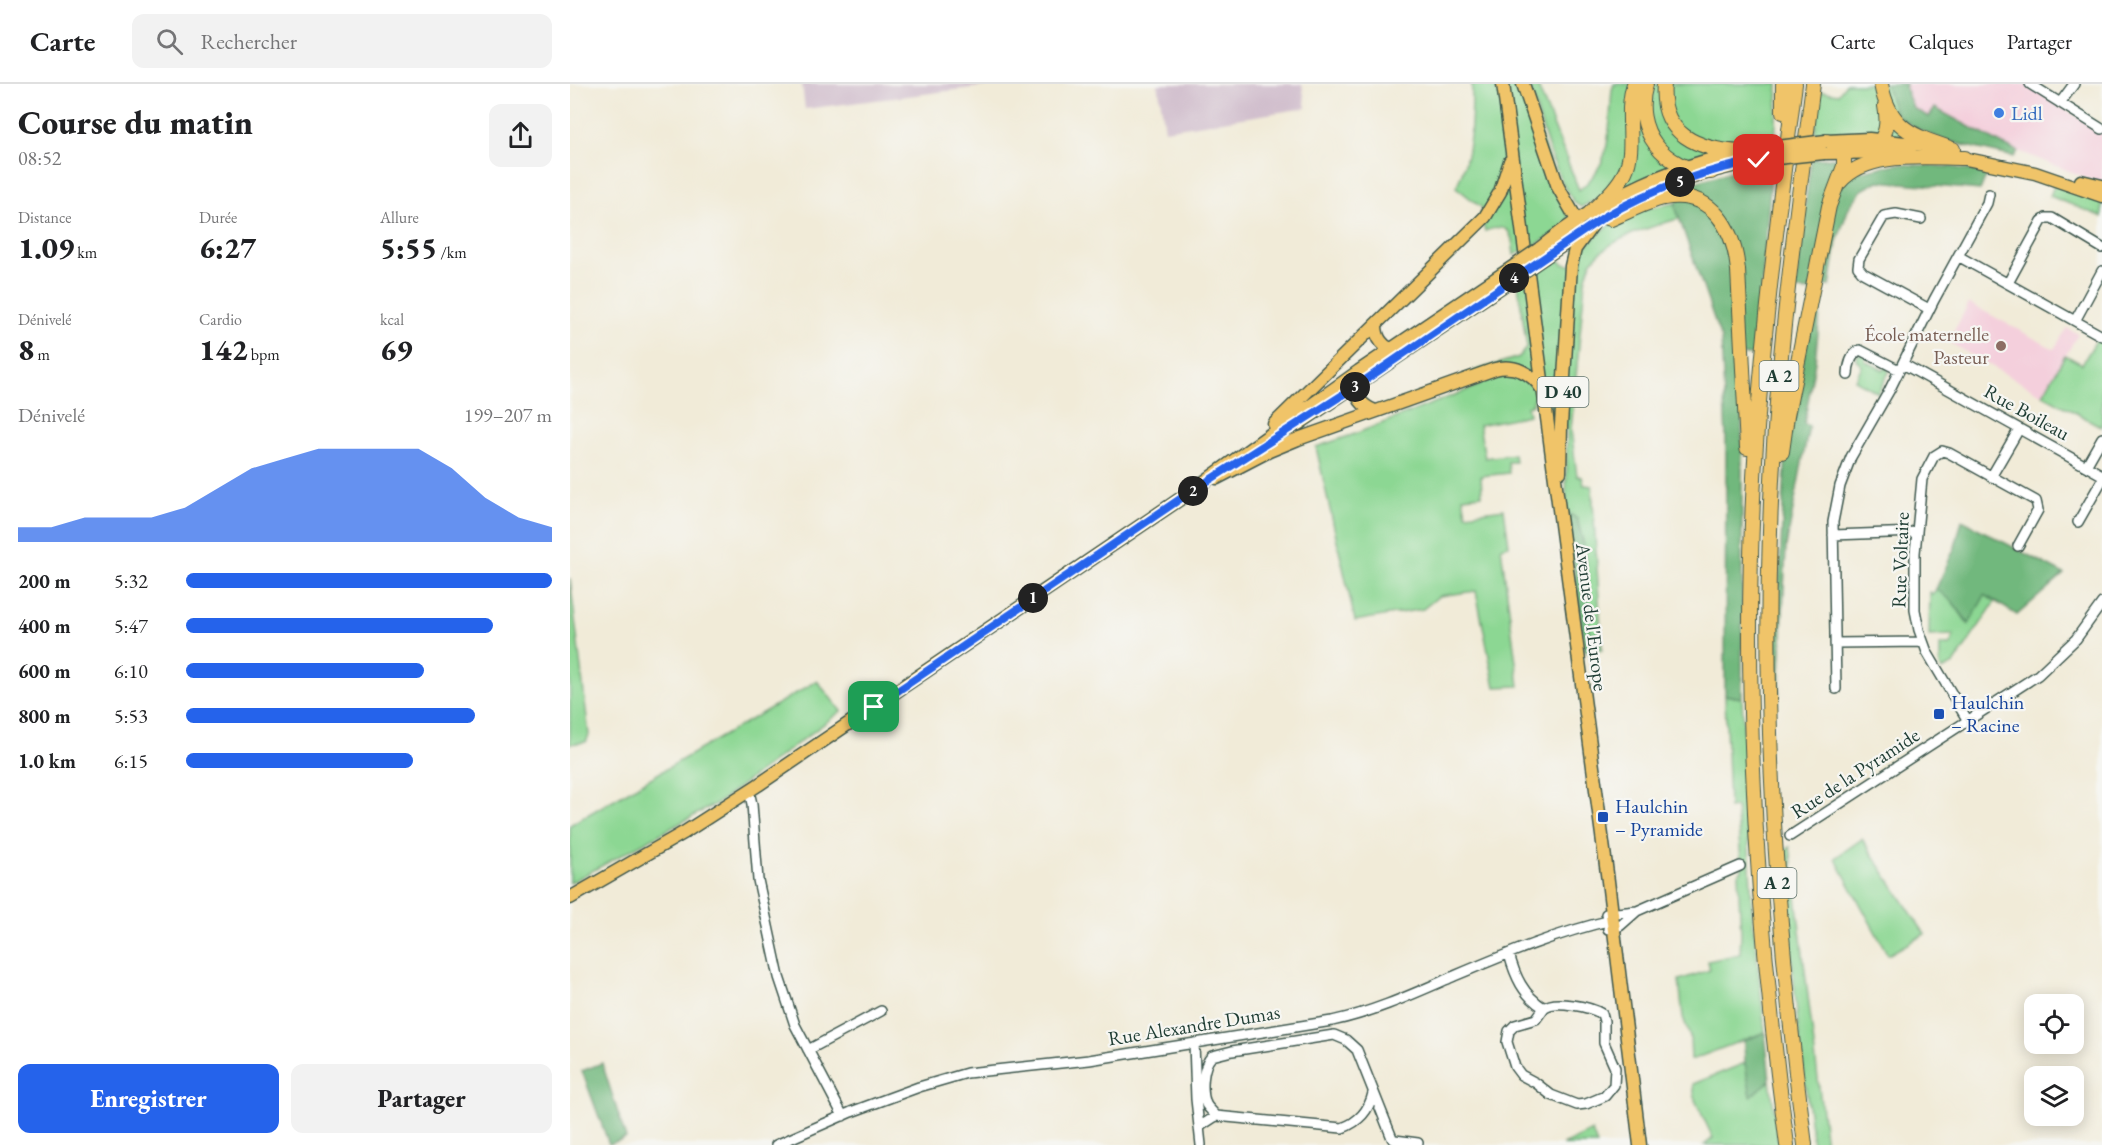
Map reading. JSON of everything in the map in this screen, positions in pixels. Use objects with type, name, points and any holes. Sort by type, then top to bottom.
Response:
[{"type":"highway","points":[[1634,84],[1628,115],[1630,147],[1628,164],[1596,218],[1611,219],[1661,199],[1686,198],[1712,210],[1724,222],[1731,235],[1738,270],[1745,383],[1750,576]]},
{"type":"highway","points":[[1646,84],[1643,111],[1651,140],[1665,156],[1687,168],[1711,172]]},
{"type":"highway","points":[[1664,84],[1666,110],[1673,124],[1684,135],[1698,145],[1709,149],[1742,152]]},
{"type":"highway","points":[[1776,231],[1777,185],[1784,103],[1783,84]]},
{"type":"highway","name":"A 2","points":[[1786,1145],[1768,995],[1757,861],[1750,717],[1750,576],[1759,397],[1776,231],[1795,84]]},
{"type":"highway","name":"A 2","points":[[1805,1145],[1786,987],[1775,855],[1769,719],[1768,578],[1780,362],[1813,84]]},
{"type":"highway","points":[[1825,147],[1836,144],[1846,152],[1872,147],[1881,140],[1887,124],[1881,84]]},
{"type":"highway","points":[[1884,99],[1894,118],[1907,131],[1953,149]]},
{"type":"highway","points":[[1768,578],[1786,423],[1829,206],[1844,166],[1846,152]]},
{"type":"highway","points":[[1837,186],[1849,172],[1871,162],[1921,158],[1965,158]]},
{"type":"main road","name":"Avenue de l'Europe","points":[[1503,84],[1602,849],[1620,1021],[1640,1145]]},
{"type":"main road","points":[[1523,84],[1560,192],[1577,220],[1572,238]]},
{"type":"main road","name":"D 40","points":[[1559,248],[1630,190],[1687,168],[1742,152],[1760,154],[1825,147],[1850,139],[1881,140],[1953,149],[2102,186]]},
{"type":"main road","points":[[1846,152],[1901,152],[1965,158],[2035,172],[2102,196]]},
{"type":"main road","name":"D 40","points":[[1230,462],[1273,425],[1488,213],[1503,187],[1512,154]]},
{"type":"main road","name":"D 40","points":[[1183,497],[1355,387],[1542,253],[1577,220],[1596,218],[1652,193],[1760,154]]},
{"type":"main road","name":"D 40","points":[[1560,518],[1561,425],[1571,266],[1575,249],[1596,218]]},
{"type":"main road","points":[[1542,253],[1547,246],[1559,248],[1567,254],[1571,266]]},
{"type":"main road","name":"D 40","points":[[570,898],[660,847],[749,791],[1183,497],[1359,371],[1504,279]]},
{"type":"main road","points":[[1376,325],[1379,339],[1390,350]]},
{"type":"main road","name":"D 40","points":[[1390,350],[1401,351],[1414,345]]},
{"type":"main road","points":[[1210,481],[1282,445],[1500,368],[1522,371],[1536,381],[1543,390]]},
{"type":"main road","points":[[1359,371],[1355,387],[1360,402],[1375,411]]},
{"type":"street","points":[[2030,84],[2102,129]]},
{"type":"street","points":[[2060,103],[2074,84]]},
{"type":"street","points":[[1836,689],[1833,535],[1836,501],[1845,472],[1985,206],[1989,194]]},
{"type":"street","points":[[1921,219],[1900,214],[1884,216],[1858,265],[1863,273],[1929,309]]},
{"type":"street","points":[[2008,283],[2042,221],[2048,218],[2102,248]]},
{"type":"street","points":[[1958,256],[2102,336]]},
{"type":"street","points":[[2075,321],[2102,271]]},
{"type":"street","name":"Rue Boileau","points":[[1848,375],[1850,363],[1860,350],[1901,367],[2102,475]]},
{"type":"street","points":[[2018,546],[2037,512],[2038,505],[2034,500],[1991,477],[2019,429]]},
{"type":"street","points":[[2086,466],[2102,438]]},
{"type":"street","name":"Rue Voltaire","points":[[1968,721],[1929,656],[1923,642],[1915,606],[1920,495],[1923,477],[1934,456],[1940,451],[1949,453],[1991,477]]},
{"type":"street","points":[[2078,522],[2102,480]]},
{"type":"street","points":[[1833,535],[1917,532]]},
{"type":"street","name":"Rue de la Pyramide","points":[[1790,836],[2034,678],[2057,659],[2086,627],[2102,603]]},
{"type":"street","points":[[1835,643],[1923,642]]},
{"type":"street","points":[[749,791],[757,873],[771,945],[789,1009],[843,1116]]},
{"type":"street","points":[[1610,921],[1740,866]]},
{"type":"street","points":[[1610,921],[1620,926],[1636,911]]},
{"type":"street","name":"Rue Alexandre Dumas","points":[[776,1145],[919,1087],[974,1072],[1089,1060],[1337,1020],[1385,1006],[1509,954],[1610,921]]},
{"type":"street","points":[[1509,954],[1519,984],[1544,1008]]},
{"type":"street","points":[[1547,1004],[1583,1007],[1602,1014],[1604,1046],[1615,1071],[1613,1088],[1605,1096],[1586,1104],[1577,1105],[1554,1096],[1519,1073],[1508,1042],[1509,1031],[1515,1025],[1536,1019],[1544,1008],[1547,1004]]},
{"type":"street","points":[[808,1050],[881,1011]]},
{"type":"street","points":[[1337,1020],[1339,1036]]},
{"type":"street","points":[[1216,1116],[1206,1101],[1204,1080],[1207,1063],[1214,1054],[1326,1035],[1339,1036],[1349,1042],[1360,1057],[1393,1139],[1418,1143]]},
{"type":"street","points":[[1194,1043],[1201,1145]]},
{"type":"street","points":[[1360,1119],[1373,1093]]},
{"type":"street","points":[[1199,1126],[1216,1116],[1336,1129],[1346,1127],[1360,1119],[1383,1118]]},
{"type":"shaded area","points":[[802,84],[1003,84],[805,109]]},
{"type":"shaded area","points":[[1158,84],[1302,84],[1306,108],[1165,130]]},
{"type":"shaded area","points":[[1906,84],[2026,84],[2102,133],[2102,184],[2003,145],[1935,108],[1929,117],[1913,108]]},
{"type":"shaded area","name":"École maternelle Pasteur","points":[[1969,303],[2054,349],[2067,328],[2078,334],[2043,395],[1948,342]]},
{"type":"green space","points":[[1472,84],[1522,84],[1569,218],[1566,224],[1553,235],[1514,255],[1508,231],[1500,228],[1485,231],[1480,216],[1482,208],[1456,187],[1468,150]]},
{"type":"green space","points":[[1529,84],[1537,84],[1579,190],[1590,180],[1604,157],[1614,84],[1778,84],[1775,139],[1731,147],[1581,207],[1573,200],[1557,171]]},
{"type":"green space","points":[[1846,84],[1885,84],[1911,139],[1867,134],[1815,133],[1820,91],[1838,94]]},
{"type":"green space","points":[[1885,84],[1906,84],[1905,88],[1913,108],[1929,117],[1935,108],[2018,151],[2014,157],[1952,142],[1921,130],[1897,114]]},
{"type":"green space","points":[[1834,158],[1858,172],[1896,164],[1951,167],[1988,173],[1980,190],[1878,181],[1862,190],[1849,207],[1837,241],[1830,286],[1824,286],[1822,293],[1815,362],[1804,424],[1809,426],[1786,547],[1779,696],[1775,658],[1786,450],[1816,291],[1795,290],[1811,159]]},
{"type":"green space","points":[[1772,164],[1756,355],[1739,355],[1742,413],[1742,698],[1725,695],[1726,437],[1721,339],[1675,206],[1685,185],[1729,172]]},
{"type":"green space","points":[[2055,183],[2102,199],[2102,217],[2050,196]]},
{"type":"green space","points":[[1676,203],[1681,218],[1632,234],[1608,247],[1591,263],[1585,281],[1571,429],[1577,476],[1582,477],[1584,485],[1592,486],[1601,632],[1590,634],[1585,549],[1577,519],[1566,511],[1567,427],[1554,428],[1549,396],[1534,397],[1533,404],[1527,406],[1529,415],[1479,425],[1485,458],[1514,454],[1515,462],[1508,462],[1509,473],[1481,476],[1482,495],[1463,497],[1466,514],[1504,509],[1509,545],[1501,547],[1519,686],[1495,687],[1476,591],[1439,596],[1423,609],[1355,621],[1316,447],[1480,385],[1474,371],[1519,357],[1527,347],[1518,285],[1557,257],[1563,264],[1576,266],[1583,248],[1609,225],[1642,209]]},
{"type":"green space","points":[[2097,339],[2102,341],[2102,427],[2043,395],[2065,355],[2082,364]]},
{"type":"green space","points":[[1866,353],[1865,361],[1883,370],[1887,367],[1889,372],[1878,393],[1855,380],[1862,366],[1856,360],[1857,355]]},
{"type":"green space","points":[[1566,511],[1577,519],[1585,549],[1590,634],[1601,632],[1602,650],[1588,653],[1584,649]]},
{"type":"green space","points":[[1962,520],[2064,574],[2017,615],[1985,595],[1969,624],[1952,601],[1936,589],[1955,547]]},
{"type":"green space","points":[[570,578],[589,735],[586,742],[570,744]]},
{"type":"green space","points":[[1936,589],[1952,601],[1968,624],[1985,595],[1995,602],[1954,664],[1942,670],[1940,645],[1951,645],[1953,635],[1929,636],[1930,592],[1933,594]]},
{"type":"green space","points":[[817,681],[841,711],[719,802],[570,883],[570,825]]},
{"type":"green space","points":[[1725,695],[1742,698],[1752,910],[1765,1032],[1691,1060],[1690,1037],[1683,1017],[1679,980],[1710,970],[1708,961],[1740,954],[1738,874],[1742,870],[1736,807],[1729,808]]},
{"type":"green space","points":[[1862,839],[1925,934],[1888,955],[1835,858]]},
{"type":"green space","points":[[1790,847],[1826,1145],[1813,1145],[1798,1025],[1782,850]]},
{"type":"green space","points":[[1765,1032],[1770,1081],[1751,1096],[1744,1041]]},
{"type":"green space","points":[[602,1063],[626,1138],[609,1144],[582,1071]]},
{"type":"green space","points":[[1745,1063],[1751,1095],[1770,1081],[1779,1145],[1704,1145],[1713,1138],[1695,1100],[1693,1084]]},
{"type":"green space","points":[[1592,1131],[1597,1145],[1563,1145]]},
{"type":"place","name":"Lidl","points":[[1999,113]]},
{"type":"place","name":"École maternelle Pasteur","points":[[2001,346]]},
{"type":"place","name":"Haulchin – Racine","points":[[1939,714]]},
{"type":"place","name":"Haulchin – Pyramide","points":[[1603,817]]},
{"type":"route","points":[[874,707],[1183,497],[1394,361],[1414,345],[1604,217],[1661,189],[1721,169],[1759,160]]}]
